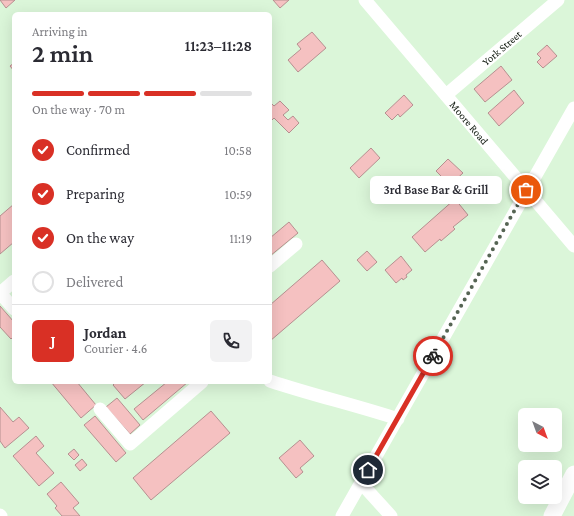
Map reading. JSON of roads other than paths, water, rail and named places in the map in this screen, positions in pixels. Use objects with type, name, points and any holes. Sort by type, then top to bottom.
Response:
[{"type":"main road","points":[[552,516],[573,478]]},
{"type":"street","name":"Moore Road","points":[[365,0],[574,246]]},
{"type":"street","name":"York Street","points":[[446,95],[558,0]]},
{"type":"street","points":[[342,516],[574,108]]},
{"type":"street","points":[[272,264],[296,244]]},
{"type":"street","points":[[12,282],[0,292],[12,307]]},
{"type":"street","points":[[272,382],[398,419]]},
{"type":"street","points":[[100,409],[130,444],[200,384]]},
{"type":"street","points":[[361,483],[391,516]]},
{"type":"place","name":"3rd Base Bar & Grill","points":[[526,190]]}]
